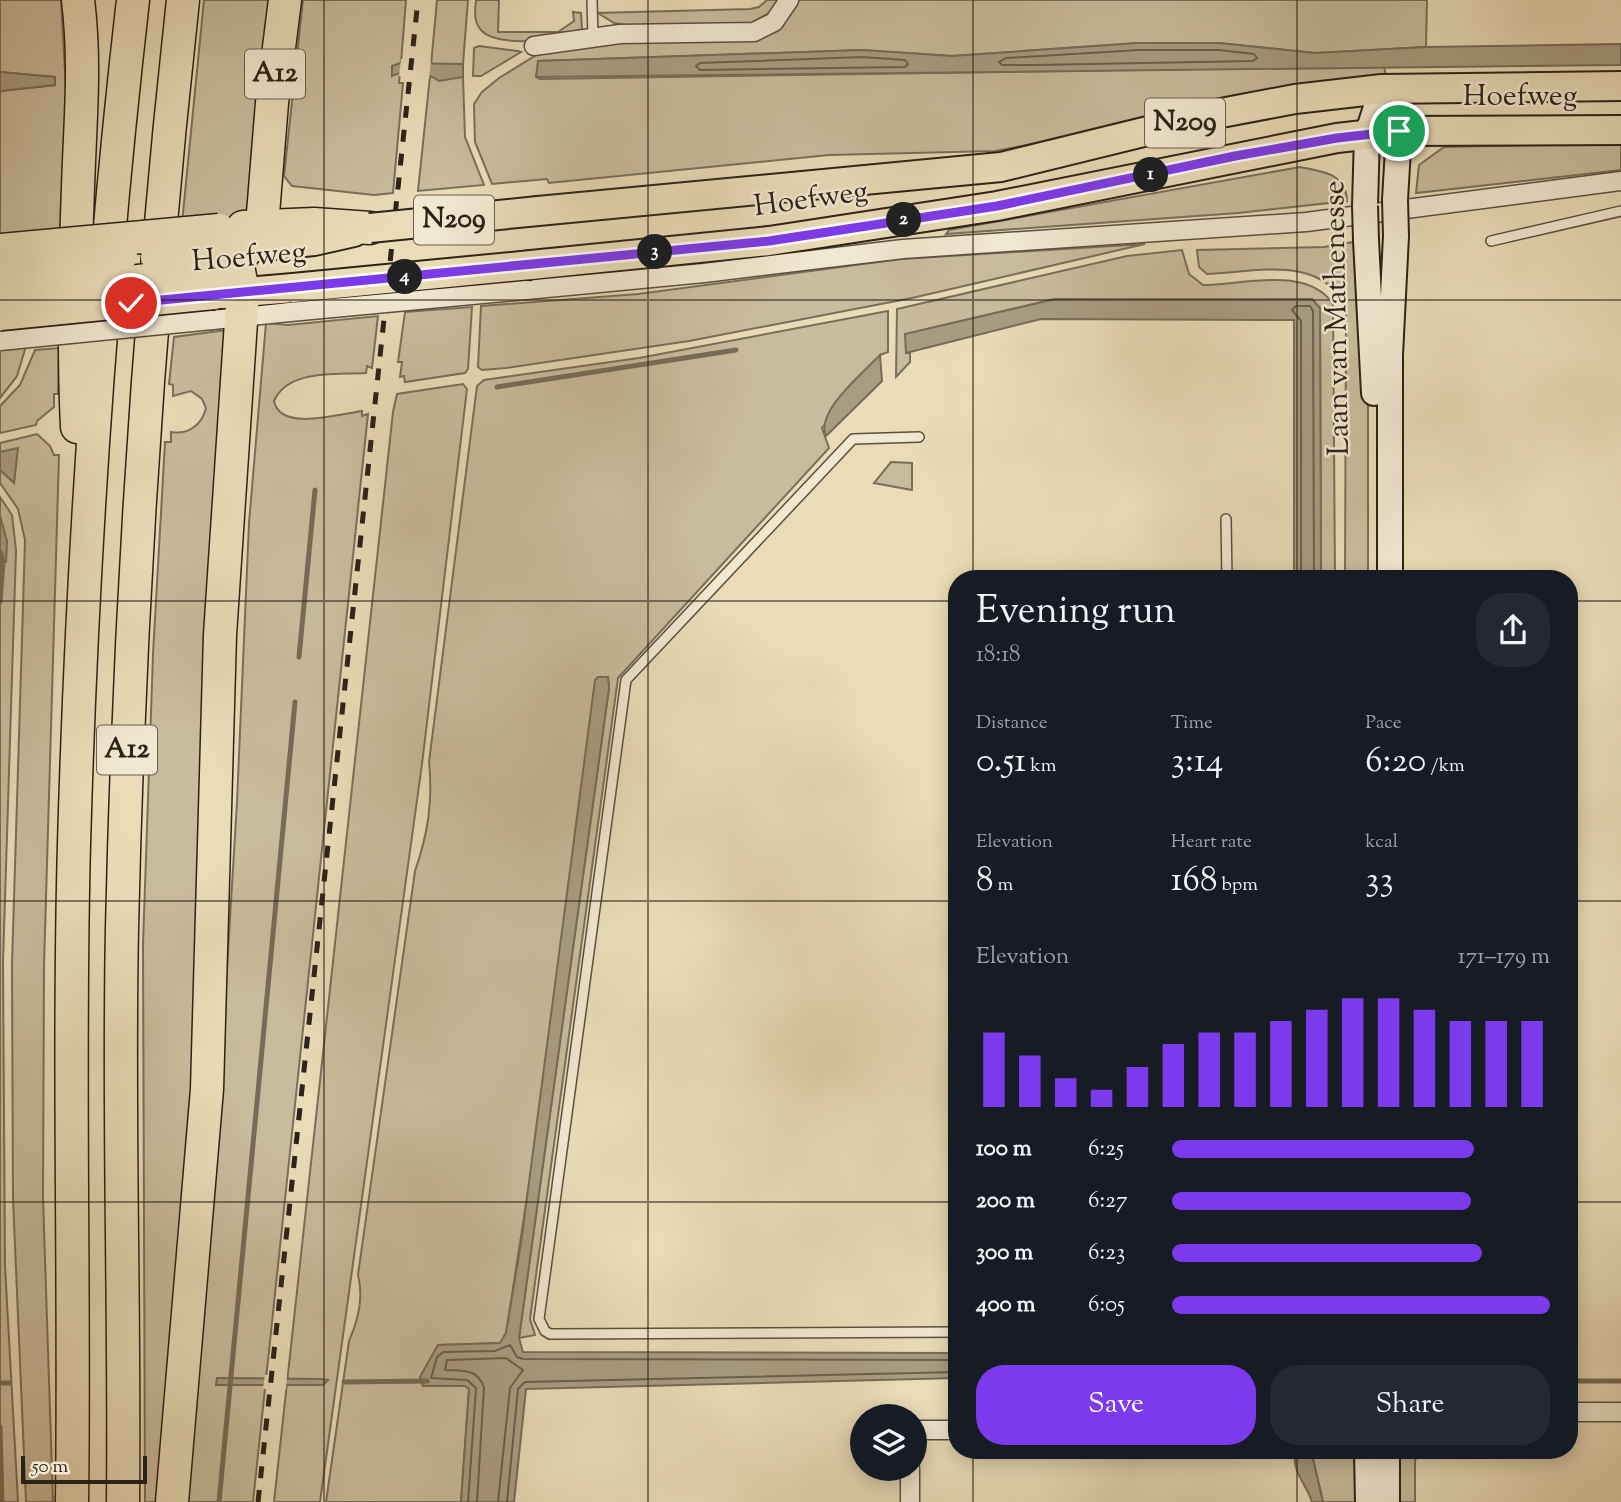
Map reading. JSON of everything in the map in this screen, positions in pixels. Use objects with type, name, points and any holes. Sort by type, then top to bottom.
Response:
[{"type":"highway","name":"A12","points":[[78,0],[83,100],[78,187],[75,377],[84,590]]},
{"type":"highway","name":"A12","points":[[72,1502],[71,1012],[84,590],[111,215],[133,0]]},
{"type":"highway","name":"A12","points":[[123,1502],[121,1026],[128,716],[148,369],[183,0]]},
{"type":"highway","name":"A12","points":[[172,1502],[205,1126],[212,983],[230,269],[265,182],[285,0]]},
{"type":"highway","points":[[265,182],[299,226]]},
{"type":"highway","name":"N209","points":[[0,295],[230,269],[299,226],[370,228]]},
{"type":"highway","name":"N209","points":[[0,250],[230,269]]},
{"type":"main road","name":"Hoefweg","points":[[370,228],[991,169],[1078,151],[1221,113],[1295,99],[1382,89],[1621,86]]},
{"type":"main road","name":"Hoefweg","points":[[0,267],[135,256],[230,269],[291,300],[529,277],[769,241],[983,208],[1235,156],[1367,135],[1399,131],[1621,130]]},
{"type":"main road","name":"Hoefweg","points":[[130,316],[230,269]]},
{"type":"main road","name":"N209","points":[[0,316],[130,316]]},
{"type":"street","points":[[534,46],[620,34],[754,32],[774,22],[789,0]]},
{"type":"street","name":"Laan van Mathenesse","points":[[1382,89],[1399,131],[1390,355],[1390,570]]},
{"type":"street","name":"Laan van Mathenesse","points":[[1373,570],[1374,373],[1365,205],[1367,135],[1382,89]]},
{"type":"street","name":"Hoefweg","points":[[529,277],[731,270],[903,249],[1306,222],[1621,181]]},
{"type":"street","points":[[0,341],[130,316]]},
{"type":"street","points":[[1578,1412],[1621,1412]]},
{"type":"street","points":[[927,1430],[948,1430]]},
{"type":"street","points":[[1367,1459],[1368,1502]]},
{"type":"street","points":[[1387,1459],[1387,1502]]},
{"type":"street","points":[[910,1481],[910,1502]]},
{"type":"lane","points":[[592,0],[593,38]]},
{"type":"lane","points":[[1491,242],[1621,211]]},
{"type":"lane","points":[[919,438],[853,439],[626,680],[538,1319],[544,1331],[550,1334],[948,1332]]},
{"type":"lane","points":[[1226,519],[1227,570]]},
{"type":"shaded area","points":[[0,0],[61,0],[66,90],[64,232],[0,239],[0,91],[55,85],[54,77],[0,72]]},
{"type":"shaded area","points":[[204,0],[275,0],[253,219],[182,223]]},
{"type":"shaded area","points":[[303,0],[406,0],[401,63],[392,66],[392,76],[400,72],[399,83],[403,83],[393,193],[374,195],[292,186],[284,176]]},
{"type":"shaded area","points":[[437,0],[468,0],[463,64],[431,65]]},
{"type":"shaded area","points":[[476,0],[499,0],[498,32],[558,32],[574,21],[573,12],[581,13],[582,29],[547,39],[502,40],[479,28],[475,16]]},
{"type":"shaded area","points":[[767,0],[778,0],[769,13],[748,25],[632,26],[614,23],[598,13],[750,9],[759,7]]},
{"type":"shaded area","points":[[798,0],[1427,0],[1426,47],[1315,53],[1219,43],[1138,43],[952,56],[862,50],[539,61],[536,77],[540,79],[1384,66],[1386,77],[995,151],[829,155],[549,183],[547,179],[492,184],[475,142],[474,104],[482,92],[499,78],[538,54],[621,43],[755,40],[781,26]]},
{"type":"shaded area","points":[[479,46],[521,52],[481,76],[473,76],[474,48]]},
{"type":"shaded area","points":[[430,76],[463,77],[465,137],[484,185],[418,191]]},
{"type":"shaded area","points":[[1621,143],[1621,170],[1416,193],[1419,165],[1444,147]]},
{"type":"shaded area","points":[[1300,167],[1338,179],[1346,192],[1347,201],[1238,213],[946,234],[949,230]]},
{"type":"shaded area","points":[[1353,242],[1368,375],[1368,570],[1345,570],[1346,308],[1335,291],[1321,280],[1304,273],[1266,270],[1207,274],[1199,267],[1197,250],[1324,247]]},
{"type":"shaded area","points":[[1145,244],[912,298],[689,341],[506,368],[482,370],[478,367],[481,306],[638,294],[901,259]]},
{"type":"shaded area","points":[[1182,250],[1189,274],[1203,285],[1291,281],[1322,292],[1333,304],[1335,570],[1321,570],[1320,309],[1312,299],[1055,299],[906,334],[906,353],[910,353],[910,362],[896,377],[897,309],[1127,256]]},
{"type":"shaded area","points":[[472,307],[468,369],[465,373],[405,382],[404,376],[400,377],[402,362],[398,362],[405,312]]},
{"type":"shaded area","points":[[888,311],[888,352],[880,355],[822,428],[829,448],[618,678],[530,1319],[535,1335],[519,1338],[609,688],[608,677],[506,1333],[500,1343],[438,1345],[420,1377],[423,1386],[465,1386],[469,1389],[461,1502],[326,1502],[349,1341],[359,1309],[358,1275],[415,871],[428,817],[429,762],[477,386],[484,380],[639,358]]},
{"type":"shaded area","points":[[378,316],[372,368],[367,366],[366,373],[327,374],[301,379],[290,383],[274,401],[279,410],[287,416],[298,419],[362,411],[362,416],[368,414],[253,1502],[185,1502],[214,1186],[237,802],[249,523],[266,323],[288,325]]},
{"type":"shaded area","points":[[227,330],[203,940],[166,1502],[145,1502],[143,944],[153,654],[165,442],[171,442],[171,432],[183,432],[198,424],[206,408],[202,399],[191,391],[173,396],[173,385],[169,384],[174,337]]},
{"type":"shaded area","points":[[26,346],[17,376],[0,398],[0,349]]},
{"type":"shaded area","points":[[59,348],[58,394],[54,394],[54,407],[37,421],[36,425],[0,433],[0,406],[20,385],[35,350]]},
{"type":"shaded area","points":[[463,384],[467,389],[422,764],[320,1502],[274,1502],[393,412],[397,394]]},
{"type":"shaded area","points":[[37,434],[50,446],[54,455],[59,455],[44,966],[43,1198],[53,1502],[26,1502],[13,1199],[12,964],[25,540],[18,509],[0,483],[0,470],[14,482],[17,449],[0,452],[0,443]]},
{"type":"shaded area","points":[[891,462],[912,463],[912,490],[874,483]]},
{"type":"shaded area","points":[[0,497],[12,515],[16,550],[3,962],[5,1266],[18,1502],[0,1502]]},
{"type":"shaded area","points":[[1313,1459],[1354,1459],[1361,1502],[1323,1502]]},
{"type":"shaded area","points":[[1398,1459],[1416,1459],[1415,1502],[1396,1502]]},
{"type":"water","points":[[1138,43],[1219,43],[1315,53],[1426,47],[1621,44],[1621,65],[536,77],[538,61],[862,50],[952,56]]},
{"type":"water","points":[[401,63],[463,64],[463,77],[439,81],[415,73],[392,76],[392,66]]},
{"type":"water","points":[[0,72],[55,77],[55,85],[0,91]]},
{"type":"water","points":[[1055,299],[1312,299],[1320,308],[1321,570],[1294,570],[1294,320],[1041,319],[906,353],[905,334]]},
{"type":"water","points":[[880,355],[882,381],[826,436],[824,426],[827,416],[842,393]]},
{"type":"water","points":[[18,448],[14,483],[0,470],[0,452]]},
{"type":"water","points":[[0,516],[7,541],[6,562],[0,562]]},
{"type":"water","points":[[598,677],[608,677],[609,688],[519,1338],[523,1352],[948,1353],[948,1378],[526,1389],[514,1502],[461,1502],[469,1389],[465,1386],[423,1386],[420,1377],[438,1345],[500,1343],[506,1333],[521,1243],[595,680]]},
{"type":"water","points":[[217,1378],[328,1380],[323,1385],[216,1385]]},
{"type":"water","points":[[1313,1459],[1323,1502],[1312,1502],[1295,1461]]},
{"type":"pier","points":[[401,59],[431,61],[429,79],[399,76]]},
{"type":"pier","points":[[265,1375],[287,1375],[286,1389],[263,1389]]},
{"type":"waterway","points":[[497,387],[736,350]]},
{"type":"waterway","points":[[299,657],[315,490]]},
{"type":"waterway","points":[[0,552],[3,562],[0,602]]},
{"type":"waterway","points":[[219,1502],[295,702]]},
{"type":"waterway","points":[[344,1382],[427,1381]]},
{"type":"waterway","points":[[1578,1381],[1621,1381]]},
{"type":"waterway","points":[[0,1383],[9,1383]]},
{"type":"waterway","points":[[0,1427],[2,1502]]},
{"type":"railway","points":[[258,1502],[418,0]]},
{"type":"route","points":[[131,303],[769,241],[997,206],[1235,156],[1337,138],[1399,131]]}]
